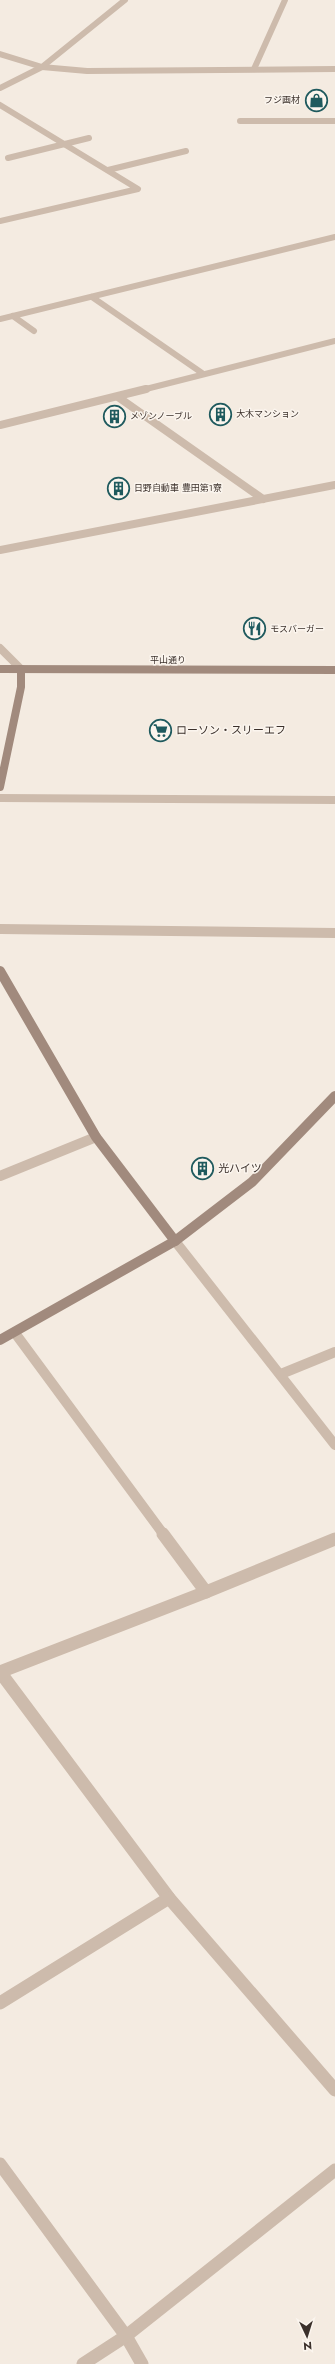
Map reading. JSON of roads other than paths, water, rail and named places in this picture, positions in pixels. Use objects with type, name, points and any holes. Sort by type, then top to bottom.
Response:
[{"type":"street","points":[[0,88],[42,66],[124,0]]},
{"type":"street","points":[[254,70],[285,0]]},
{"type":"street","points":[[0,54],[42,66],[87,71],[335,69]]},
{"type":"street","points":[[0,105],[138,189],[0,221]]},
{"type":"street","points":[[240,121],[335,121]]},
{"type":"street","points":[[8,158],[89,138]]},
{"type":"street","points":[[108,170],[186,150]]},
{"type":"street","points":[[0,319],[335,237]]},
{"type":"street","points":[[92,296],[202,374]]},
{"type":"street","points":[[13,316],[34,331]]},
{"type":"street","points":[[0,424],[118,397],[202,374],[335,341]]},
{"type":"street","points":[[118,397],[263,499]]},
{"type":"street","points":[[0,550],[335,485]]},
{"type":"street","points":[[0,648],[21,669],[21,687],[0,786]]},
{"type":"street","name":"平山通り","points":[[0,669],[335,670]]},
{"type":"street","points":[[0,798],[335,800]]},
{"type":"street","points":[[0,930],[335,933]]},
{"type":"street","points":[[0,971],[96,1137],[175,1241],[281,1374],[335,1445]]},
{"type":"street","points":[[0,1340],[15,1333],[175,1241],[252,1182],[335,1096]]},
{"type":"street","points":[[0,1176],[96,1137]]},
{"type":"street","points":[[15,1333],[206,1592]]},
{"type":"street","points":[[281,1374],[335,1352]]},
{"type":"street","points":[[335,1538],[206,1592],[0,1672],[170,1898],[335,2090]]},
{"type":"street","points":[[0,2003],[170,1898]]},
{"type":"street","points":[[0,2164],[126,2336],[142,2364]]},
{"type":"street","points":[[82,2364],[126,2336],[335,2170]]},
{"type":"place","name":"フジ画材","points":[[316,100]]},
{"type":"place","name":"大木マンション","points":[[221,414]]},
{"type":"place","name":"メゾンノーブル","points":[[115,416]]},
{"type":"place","name":"日野自動車 豊田第1寮","points":[[118,488]]},
{"type":"place","name":"モスバーガー","points":[[254,629]]},
{"type":"place","name":"ローソン・スリーエフ","points":[[161,730]]},
{"type":"place","name":"光ハイツ","points":[[202,1168]]}]
